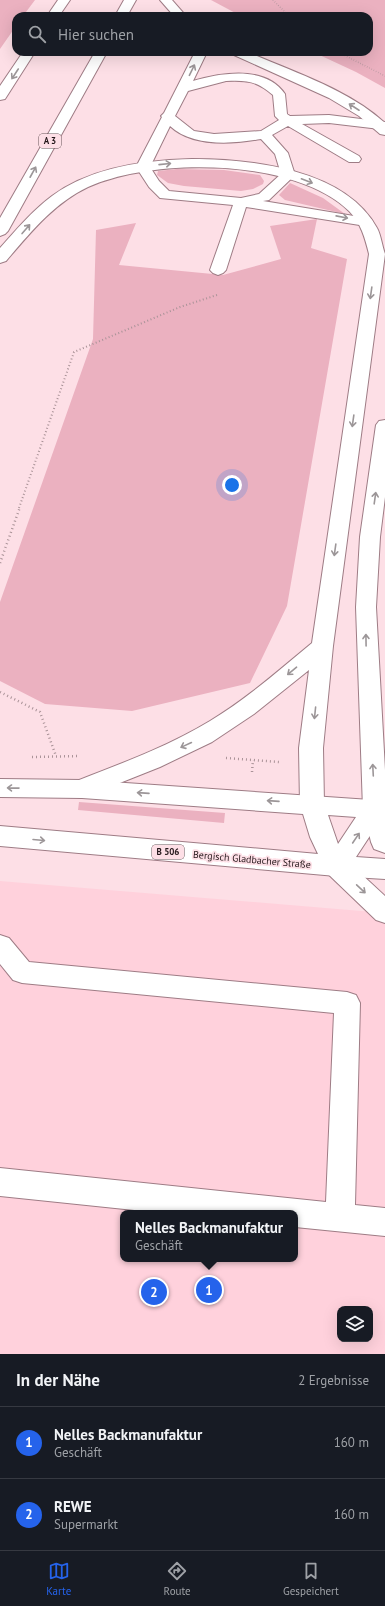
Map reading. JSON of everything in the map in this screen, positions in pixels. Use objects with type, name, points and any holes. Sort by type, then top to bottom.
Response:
[{"type":"main road","points":[[56,12],[64,0]]},
{"type":"main road","points":[[123,12],[130,0]]},
{"type":"main road","points":[[166,0],[176,12]]},
{"type":"main road","points":[[0,96],[26,56]]},
{"type":"main road","name":"A 3","points":[[0,231],[99,56]]},
{"type":"main road","points":[[247,56],[344,101],[383,128]]},
{"type":"main road","points":[[0,258],[39,213],[66,193],[101,177],[144,167],[192,162],[242,165],[288,175],[308,182],[343,200],[356,210],[366,222],[374,238],[377,254],[322,646],[311,748],[312,804],[322,837],[336,866],[385,912]]},
{"type":"main road","points":[[385,425],[370,537],[366,607],[367,665],[383,842],[385,843]]},
{"type":"main road","points":[[82,790],[189,743],[218,728],[243,711],[322,646]]},
{"type":"main road","points":[[367,665],[385,688]]},
{"type":"main road","points":[[0,788],[82,790],[380,809]]},
{"type":"main road","points":[[336,866],[380,809]]},
{"type":"main road","name":"Bergisch Gladbacher Straße","points":[[0,836],[385,869]]},
{"type":"lane","points":[[199,56],[144,167],[154,184],[165,195],[276,206],[366,222]]},
{"type":"lane","points":[[184,88],[206,80],[228,77],[254,80],[266,84],[279,94],[281,116],[354,159]]},
{"type":"lane","points":[[168,116],[180,128],[190,135],[205,137],[227,138],[264,134],[288,120],[329,119],[383,128]]},
{"type":"lane","points":[[241,202],[264,197],[288,175],[281,154],[264,134]]},
{"type":"lane","points":[[218,270],[241,202]]},
{"type":"lane","points":[[0,946],[22,972],[347,1003],[340,1217]]},
{"type":"lane","points":[[0,1182],[272,1210]]},
{"type":"lane","points":[[298,1213],[385,1222]]},
{"type":"path","points":[[273,0],[285,12]]},
{"type":"path","points":[[346,56],[385,76]]},
{"type":"path","points":[[0,563],[74,352],[180,307],[217,295],[218,270]]},
{"type":"path","points":[[0,692],[40,712],[56,756]]},
{"type":"path","points":[[28,757],[84,756]]},
{"type":"shaded area","points":[[0,0],[35,0],[26,12],[12,12],[12,32],[0,49]]},
{"type":"shaded area","points":[[211,0],[385,0],[385,88],[356,72],[322,56],[373,56],[373,12],[234,12]]},
{"type":"shaded area","points":[[177,169],[224,170],[260,175],[264,181],[263,184],[253,189],[241,191],[184,186],[168,183],[157,175],[158,171]]},
{"type":"shaded area","points":[[290,183],[323,198],[345,214],[285,200],[279,195]]},
{"type":"shaded area","points":[[317,219],[311,248],[347,259],[287,606],[250,683],[132,711],[45,704],[0,681],[0,602],[93,339],[96,230],[136,223],[119,265],[223,275],[281,259],[270,226]]},
{"type":"shaded area","points":[[79,802],[225,813],[224,823],[78,810]]},
{"type":"shaded area","points":[[0,881],[385,913],[385,1354],[0,1354]]},
{"type":"place","name":"Nelles Backmanufaktur","points":[[209,1290]]},
{"type":"place","name":"REWE","points":[[154,1292]]}]
